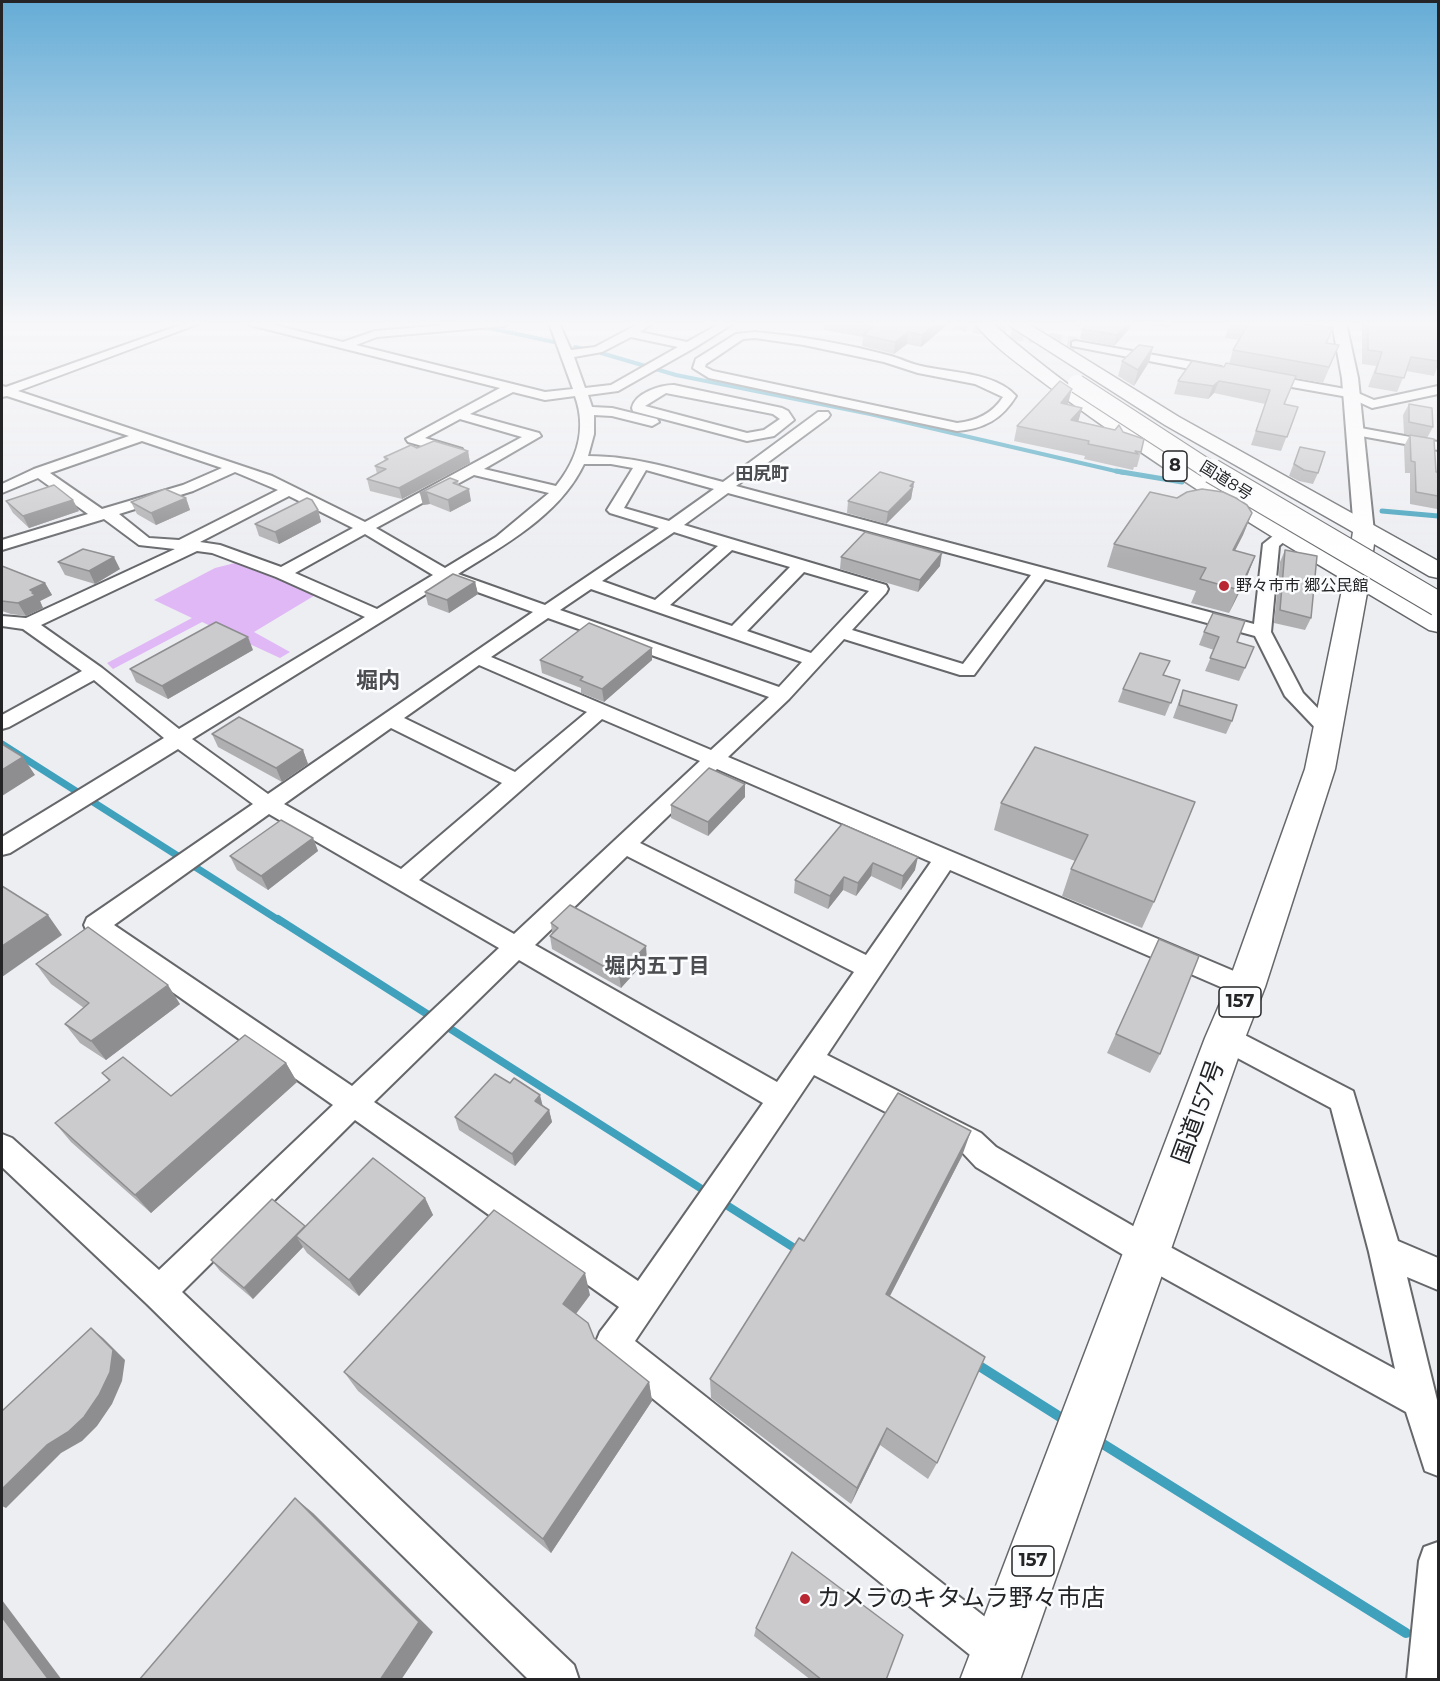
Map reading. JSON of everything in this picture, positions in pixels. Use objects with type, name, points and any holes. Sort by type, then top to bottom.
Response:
[{"type":"highway","name":"8","points":[[1081,401],[1099,416],[1284,535],[1358,578]]},
{"type":"highway","name":"国道8号","points":[[1112,401],[1238,488],[1438,604]]},
{"type":"highway","name":"国道8号","points":[[1116,401],[1258,486],[1438,588]]},
{"type":"highway","name":"8","points":[[1140,401],[1365,532]]},
{"type":"highway","points":[[1365,532],[1438,571]]},
{"type":"highway","name":"国道157号","points":[[995,1666],[1225,1038],[1246,987],[1320,769],[1330,732],[1365,532]]},
{"type":"highway","points":[[1358,578],[1438,624]]},
{"type":"main road","points":[[1352,401],[1365,532]]},
{"type":"street","points":[[32,401],[234,467],[289,490],[365,528],[445,575],[782,695]]},
{"type":"street","points":[[485,401],[413,439],[487,461]]},
{"type":"street","points":[[2,847],[445,575],[527,522],[560,491],[579,460],[588,427],[587,411],[583,401]]},
{"type":"street","points":[[642,401],[638,408],[747,437],[769,434],[787,420],[777,411],[732,401]]},
{"type":"street","points":[[837,401],[957,427],[975,426],[986,421],[1007,401]]},
{"type":"street","points":[[1367,401],[1372,404],[1386,401]]},
{"type":"street","points":[[587,411],[612,412],[773,452]]},
{"type":"street","points":[[282,573],[534,436],[459,415]]},
{"type":"street","points":[[642,1303],[96,925],[477,658],[673,526],[823,415]]},
{"type":"street","points":[[1355,431],[1438,446]]},
{"type":"street","points":[[2,489],[39,472],[140,436]]},
{"type":"street","points":[[579,460],[611,460],[642,465],[1262,632]]},
{"type":"street","points":[[159,1292],[354,1102],[782,695],[880,589],[615,510],[642,465]]},
{"type":"street","points":[[2,545],[188,488],[234,467]]},
{"type":"street","points":[[472,470],[560,491]]},
{"type":"street","points":[[39,472],[98,514],[109,514],[145,542],[214,548],[282,573],[378,616]]},
{"type":"street","points":[[28,624],[189,546],[289,490]]},
{"type":"street","points":[[1284,535],[1271,544],[1262,632],[1295,696],[1330,732]]},
{"type":"street","points":[[658,606],[731,543]]},
{"type":"street","points":[[735,633],[801,565]]},
{"type":"street","points":[[840,632],[967,671],[1041,573]]},
{"type":"street","points":[[587,582],[814,660]]},
{"type":"street","points":[[2,621],[28,624],[95,672],[178,739],[268,804],[782,1099]]},
{"type":"street","points":[[477,658],[1246,987]]},
{"type":"street","points":[[2,723],[95,672]]},
{"type":"street","points":[[401,882],[600,711]]},
{"type":"street","points":[[390,719],[517,782]]},
{"type":"street","points":[[624,845],[870,968]]},
{"type":"street","points":[[945,860],[715,1198],[612,1344],[995,1666]]},
{"type":"street","points":[[1225,1038],[1342,1100],[1385,1252],[1420,1401],[1438,1458]]},
{"type":"street","points":[[809,1059],[971,1142],[986,1157],[1148,1252],[1420,1401]]},
{"type":"street","points":[[2,1148],[159,1292],[559,1680]]},
{"type":"street","points":[[1385,1252],[1438,1274]]},
{"type":"street","points":[[1432,1672],[1438,1561]]},
{"type":"shaded area","points":[[239,562],[317,594],[254,632],[290,652],[280,658],[202,622],[113,669],[107,663],[192,618],[154,600],[215,568]]},
{"type":"building","points":[[1040,401],[1062,401],[1061,403],[1082,408],[1071,420],[1115,430],[1119,425],[1123,432],[1144,439],[1141,452],[1135,451],[1138,454],[1017,426]]},
{"type":"building","points":[[1266,401],[1285,401],[1284,404],[1298,407],[1287,437],[1256,431]]},
{"type":"building","points":[[1409,404],[1432,408],[1433,427],[1409,422]]},
{"type":"building","points":[[1410,435],[1434,439],[1438,496],[1416,492],[1415,462],[1411,461]]},
{"type":"building","points":[[434,441],[468,451],[399,488],[367,479],[386,469],[375,466],[388,459],[384,457],[411,445],[417,448]]},
{"type":"building","points":[[1300,447],[1325,452],[1318,473],[1304,470],[1294,464]]},
{"type":"building","points":[[880,472],[914,482],[910,486],[913,487],[888,512],[848,501]]},
{"type":"building","points":[[450,478],[458,481],[453,483],[469,489],[448,500],[427,492],[420,493]]},
{"type":"building","points":[[54,485],[73,500],[23,516],[6,501]]},
{"type":"building","points":[[165,489],[186,498],[151,513],[131,502]]},
{"type":"building","points":[[1202,489],[1223,492],[1236,498],[1247,505],[1252,513],[1233,550],[1255,556],[1239,590],[1200,579],[1206,568],[1114,544],[1150,492],[1177,498],[1187,492]]},
{"type":"building","points":[[307,498],[312,500],[318,510],[275,532],[255,524]]},
{"type":"building","points":[[865,532],[942,553],[920,580],[841,557]]},
{"type":"building","points":[[83,549],[114,557],[89,571],[58,562]]},
{"type":"building","points":[[1285,550],[1317,556],[1311,618],[1280,610]]},
{"type":"building","points":[[2,566],[45,583],[30,590],[36,595],[18,603],[2,601]]},
{"type":"building","points":[[453,574],[475,582],[447,600],[425,592]]},
{"type":"building","points":[[1213,613],[1245,621],[1237,642],[1254,647],[1245,668],[1210,658],[1219,637],[1204,632]]},
{"type":"building","points":[[216,622],[248,637],[162,686],[130,669]]},
{"type":"building","points":[[589,623],[652,648],[602,689],[580,680],[583,677],[540,660]]},
{"type":"building","points":[[1140,653],[1170,661],[1163,675],[1180,680],[1171,703],[1123,689]]},
{"type":"building","points":[[1183,690],[1237,705],[1232,721],[1179,705]]},
{"type":"building","points":[[239,717],[303,750],[276,768],[212,734]]},
{"type":"building","points":[[2,744],[23,757],[2,770]]},
{"type":"building","points":[[1035,747],[1195,802],[1154,902],[1071,869],[1088,835],[1001,803]]},
{"type":"building","points":[[709,768],[745,784],[708,822],[671,805]]},
{"type":"building","points":[[281,820],[313,838],[261,876],[230,856]]},
{"type":"building","points":[[842,824],[918,857],[903,876],[873,863],[858,883],[844,877],[830,896],[795,880]]},
{"type":"building","points":[[2,886],[48,915],[2,946]]},
{"type":"building","points":[[570,905],[646,946],[619,975],[550,936],[558,928],[551,923]]},
{"type":"building","points":[[88,927],[168,985],[91,1041],[65,1024],[89,1003],[36,964]]},
{"type":"building","points":[[1159,939],[1199,956],[1160,1054],[1116,1034]]},
{"type":"building","points":[[245,1035],[286,1063],[135,1195],[55,1123],[110,1080],[102,1073],[123,1057],[171,1096]]},
{"type":"building","points":[[495,1074],[510,1083],[514,1078],[540,1095],[535,1101],[549,1110],[512,1154],[455,1117]]},
{"type":"building","points":[[898,1093],[971,1131],[886,1294],[985,1357],[937,1463],[887,1428],[857,1488],[710,1379],[799,1238],[804,1241]]},
{"type":"building","points":[[373,1158],[425,1198],[349,1280],[296,1236]]},
{"type":"building","points":[[272,1199],[305,1226],[244,1288],[211,1260]]},
{"type":"building","points":[[494,1210],[585,1273],[563,1304],[588,1323],[594,1338],[649,1382],[543,1539],[344,1372]]},
{"type":"building","points":[[91,1328],[113,1350],[110,1372],[99,1395],[84,1417],[68,1432],[47,1445],[2,1489],[2,1411]]},
{"type":"building","points":[[295,1498],[419,1622],[380,1680],[139,1680]]},
{"type":"building","name":"カメラのキタムラ野々市店","points":[[792,1552],[903,1635],[886,1680],[822,1680],[756,1628]]},
{"type":"building","points":[[2,1617],[49,1680],[2,1680]]},
{"type":"waterway","points":[[808,401],[1124,473]]},
{"type":"waterway","points":[[1116,471],[1182,482]]},
{"type":"waterway","points":[[1382,511],[1438,516]]},
{"type":"waterway","points":[[2,744],[280,921]]},
{"type":"waterway","points":[[278,919],[708,1193]]},
{"type":"waterway","points":[[720,1201],[799,1251],[797,1250]]},
{"type":"waterway","points":[[973,1362],[1068,1422]]},
{"type":"waterway","points":[[1095,1439],[1406,1633]]},
{"type":"place","name":"野々市市 郷公民館","points":[[1224,586]]},
{"type":"place","name":"カメラのキタムラ野々市店","points":[[805,1599]]},
{"type":"district","name":"田尻町","points":[[762,475]]},
{"type":"district","name":"堀内","points":[[378,682]]},
{"type":"district","name":"堀内五丁目","points":[[657,967]]}]
